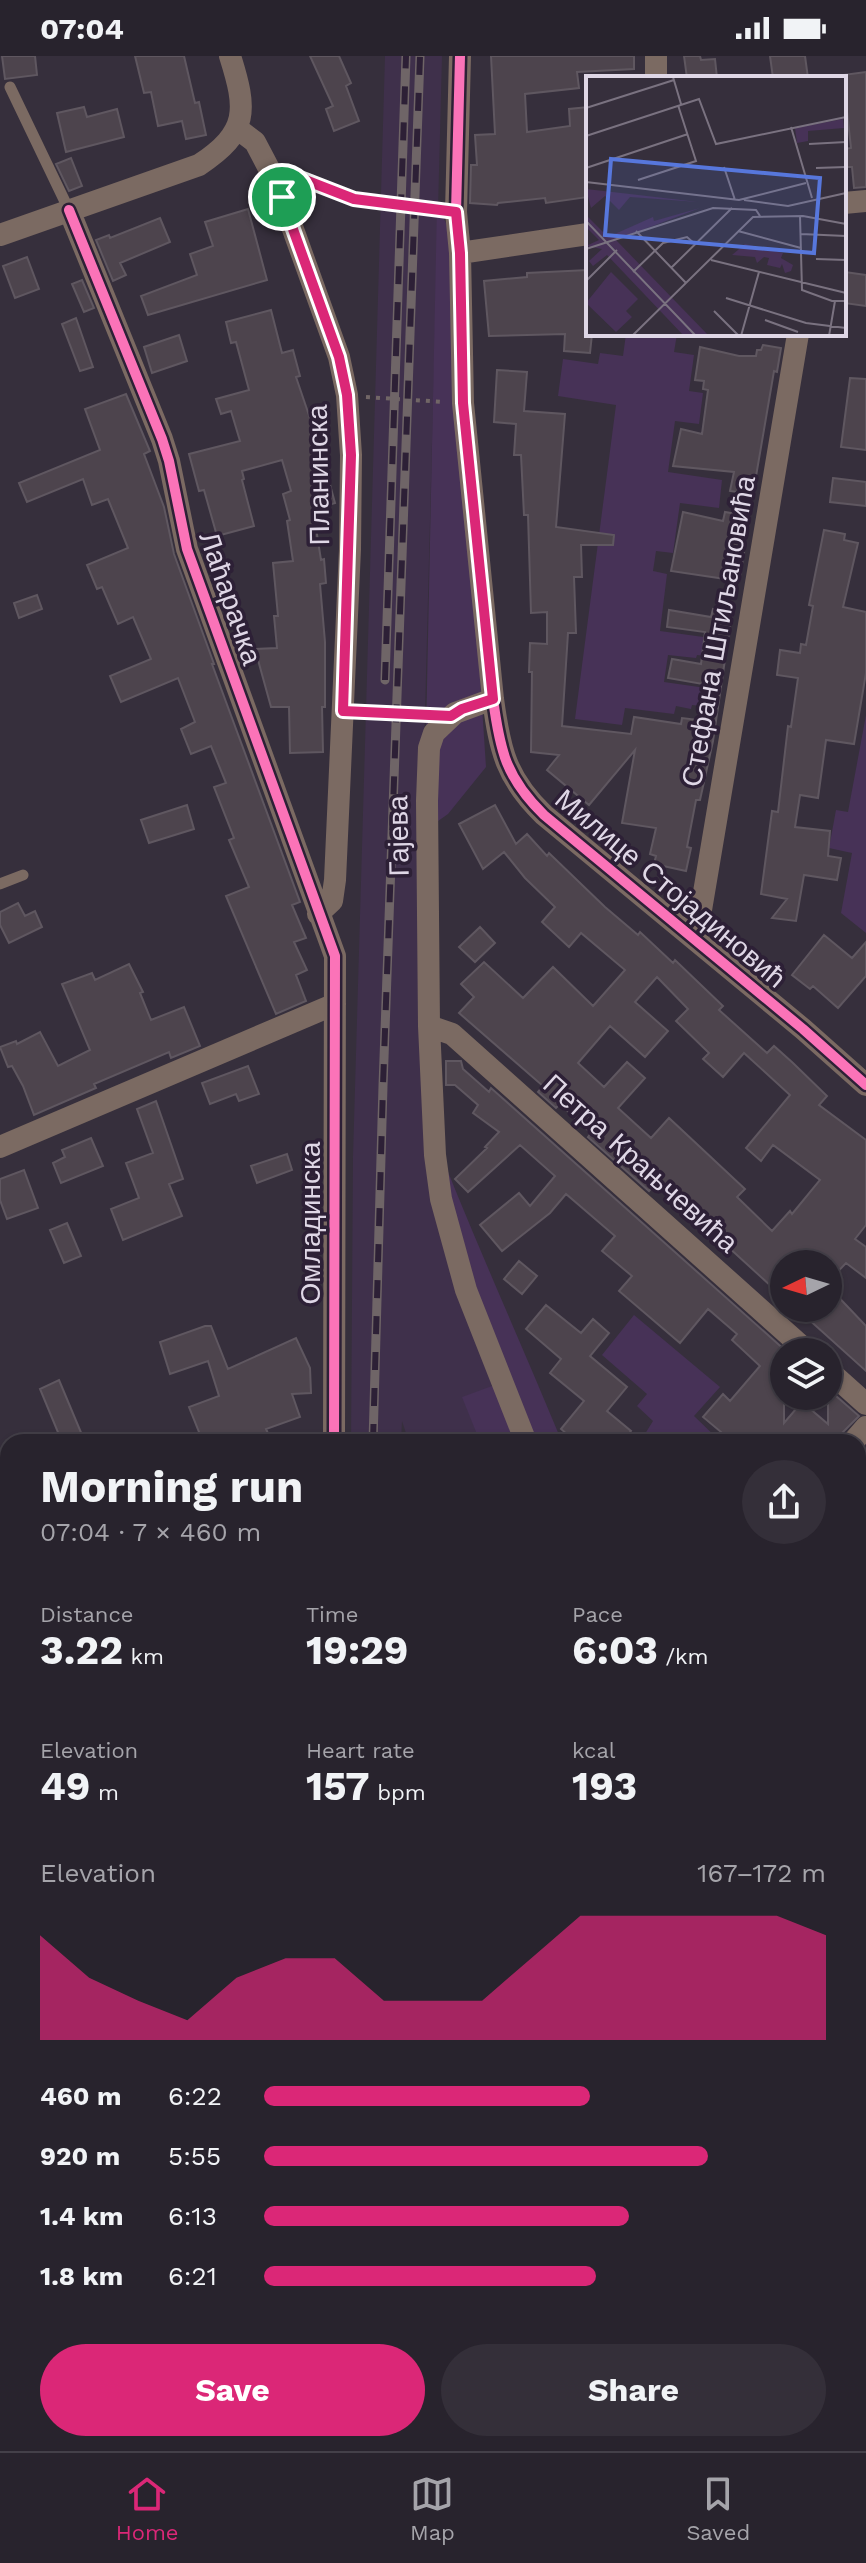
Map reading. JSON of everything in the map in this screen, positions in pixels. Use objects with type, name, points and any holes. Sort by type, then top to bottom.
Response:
[{"type":"street","points":[[0,235],[199,165],[229,142],[238,129],[241,100],[230,56]]},
{"type":"street","points":[[451,716],[493,699],[463,403],[460,253],[456,212],[460,56]]},
{"type":"street","name":"Планинска","points":[[238,129],[255,142],[276,182],[339,357],[347,395],[351,470],[334,896],[318,914]]},
{"type":"street","points":[[846,203],[866,201]]},
{"type":"street","name":"Лаћарачка","points":[[69,210],[162,439],[187,549],[335,956],[335,1004]]},
{"type":"street","points":[[460,253],[586,234]]},
{"type":"street","name":"Стефана Штиљановића","points":[[692,937],[700,916],[798,336]]},
{"type":"street","name":"Милице Стојадиновић","points":[[493,699],[502,753],[525,796],[866,1085]]},
{"type":"street","name":"Гајева","points":[[451,716],[434,733],[428,759],[429,1026],[435,1155],[441,1199],[466,1290],[523,1434]]},
{"type":"street","points":[[0,1147],[335,1004]]},
{"type":"street","name":"Омладинска","points":[[334,1434],[335,1004]]},
{"type":"street","name":"Петра Крањчевића","points":[[429,1026],[452,1034],[792,1338]]},
{"type":"street","points":[[842,1383],[866,1404]]},
{"type":"lane","name":"Лаћарачка","points":[[10,87],[69,210]]},
{"type":"lane","points":[[0,884],[23,875]]},
{"type":"path","points":[[276,182],[300,178],[354,199],[456,212]]},
{"type":"path","points":[[347,395],[463,403]]},
{"type":"path","points":[[343,711],[451,716]]},
{"type":"shaded area","points":[[385,56],[442,56],[424,752],[426,1116],[492,1387],[463,1397],[477,1434],[406,1434],[402,1421],[401,1434],[351,1434],[353,1157]]},
{"type":"shaded area","points":[[437,205],[451,233],[486,767],[448,814],[424,831]]},
{"type":"shaded area","points":[[626,336],[677,336],[674,352],[694,355],[689,391],[703,393],[699,424],[675,421],[668,472],[722,480],[719,508],[680,503],[673,553],[656,551],[653,571],[667,574],[660,631],[725,640],[723,658],[668,655],[664,682],[713,689],[711,707],[692,705],[691,709],[676,706],[674,714],[625,708],[622,725],[575,719],[616,405],[558,396],[563,359],[598,364],[600,353],[623,356]]},
{"type":"shaded area","points":[[866,715],[866,933],[841,913],[852,853],[829,848],[836,810],[848,812]]},
{"type":"shaded area","points":[[426,1116],[559,1434],[477,1434],[462,1397],[492,1386]]},
{"type":"shaded area","points":[[634,1315],[720,1387],[694,1416],[713,1434],[645,1434],[653,1421],[637,1406],[647,1394],[602,1355]]},
{"type":"building","points":[[2,56],[35,56],[37,75],[5,79]]},
{"type":"building","points":[[135,56],[184,56],[206,135],[186,139],[182,121],[158,126],[151,92],[144,93]]},
{"type":"building","points":[[310,56],[339,56],[351,83],[346,86],[359,121],[334,131],[326,109],[333,106]]},
{"type":"building","points":[[491,56],[634,56],[634,69],[577,72],[579,88],[525,94],[527,132],[570,126],[569,109],[586,107],[586,197],[546,203],[545,198],[497,205],[470,203],[471,165],[477,165],[475,135],[495,134]]},
{"type":"building","points":[[684,56],[715,59],[717,76],[687,76]]},
{"type":"building","points":[[770,56],[805,56],[808,76],[773,76]]},
{"type":"building","points":[[866,72],[866,187],[854,188],[852,167],[846,167],[846,149],[851,148],[846,76],[843,75]]},
{"type":"building","points":[[84,107],[87,117],[117,109],[124,137],[66,152],[57,113]]},
{"type":"building","points":[[71,158],[82,186],[69,191],[56,164]]},
{"type":"building","points":[[248,209],[267,280],[148,315],[141,296],[197,275],[190,254],[213,246],[205,222]]},
{"type":"building","points":[[160,218],[170,242],[120,263],[126,275],[113,281],[96,240],[109,235],[110,238]]},
{"type":"building","points":[[27,257],[39,289],[15,298],[3,266]]},
{"type":"building","points":[[586,270],[586,336],[592,336],[590,353],[564,351],[565,334],[489,336],[484,281],[527,277],[527,273]]},
{"type":"building","points":[[846,272],[866,275],[866,306],[846,303]]},
{"type":"building","points":[[82,280],[94,308],[84,312],[72,284]]},
{"type":"building","points":[[271,310],[282,353],[293,350],[300,376],[296,377],[313,427],[318,451],[313,452],[321,483],[329,481],[335,503],[313,509],[326,583],[320,584],[325,642],[323,752],[290,753],[289,707],[271,707],[255,649],[277,648],[274,616],[278,616],[273,563],[293,561],[287,521],[290,520],[283,494],[291,491],[282,460],[242,471],[254,526],[217,536],[204,490],[199,491],[189,454],[240,441],[231,411],[221,414],[216,399],[249,390],[236,342],[231,343],[226,322]]},
{"type":"building","points":[[76,318],[93,367],[80,371],[62,324]]},
{"type":"building","points":[[179,335],[187,361],[152,373],[144,347]]},
{"type":"building","points":[[763,345],[781,348],[777,372],[774,371],[753,494],[730,491],[734,472],[673,466],[681,429],[702,434],[708,390],[703,389],[704,381],[695,380],[700,347],[739,356],[756,356]]},
{"type":"building","points":[[497,370],[527,372],[524,411],[565,414],[556,527],[614,535],[613,545],[581,545],[582,577],[574,577],[576,633],[568,633],[562,726],[631,734],[634,717],[681,724],[682,718],[698,720],[703,684],[668,678],[672,659],[701,664],[705,632],[667,627],[669,610],[711,617],[713,609],[732,612],[713,741],[700,800],[696,800],[686,871],[654,864],[656,856],[650,854],[656,828],[622,823],[635,750],[589,805],[547,770],[559,755],[531,752],[530,643],[547,644],[547,612],[531,613],[528,515],[524,515],[521,455],[514,455],[516,424],[494,422]]},
{"type":"building","points":[[850,378],[866,379],[866,450],[841,447]]},
{"type":"building","points":[[126,394],[150,451],[144,454],[164,507],[174,554],[300,902],[292,905],[306,938],[294,942],[307,970],[296,975],[306,1001],[276,1014],[226,896],[249,887],[229,840],[234,838],[214,787],[226,783],[211,746],[191,754],[181,729],[195,722],[178,678],[121,702],[110,676],[151,659],[133,617],[118,624],[102,587],[97,589],[87,565],[128,548],[108,499],[92,505],[83,479],[27,502],[19,483],[100,450],[85,409]]},
{"type":"building","points":[[833,478],[866,482],[866,506],[830,502]]},
{"type":"building","points":[[683,512],[723,521],[725,512],[748,516],[739,552],[744,553],[739,581],[671,571]]},
{"type":"building","points":[[824,530],[845,534],[844,540],[858,543],[843,607],[866,612],[866,673],[854,744],[826,740],[818,798],[800,795],[795,827],[830,831],[828,856],[841,858],[837,880],[804,875],[796,921],[772,918],[787,899],[761,894],[772,811],[778,812],[788,726],[791,727],[798,678],[777,675],[780,650],[800,653],[801,644],[806,645],[813,606],[809,605]]},
{"type":"building","points":[[37,595],[42,609],[19,618],[14,603]]},
{"type":"building","points":[[187,805],[194,829],[149,843],[141,820]]},
{"type":"building","points":[[495,805],[516,844],[527,834],[605,907],[638,935],[640,932],[673,963],[675,960],[723,1006],[719,1010],[767,1053],[774,1046],[827,1096],[819,1105],[866,1140],[866,1225],[855,1239],[866,1247],[866,1278],[846,1263],[842,1267],[842,1250],[770,1250],[770,1285],[657,1182],[649,1191],[588,1137],[591,1133],[560,1104],[556,1108],[538,1092],[543,1086],[459,1013],[474,997],[461,984],[484,962],[523,998],[553,967],[593,1006],[625,970],[581,933],[569,947],[542,922],[555,907],[504,852],[483,869],[459,824]],"holes":[[[657,977],[688,1009],[676,1021],[709,1053],[703,1059],[723,1077],[744,1053],[790,1095],[746,1148],[761,1161],[773,1145],[820,1180],[792,1214],[790,1211],[772,1231],[737,1197],[745,1189],[669,1118],[651,1138],[618,1108],[645,1078],[627,1062],[604,1087],[578,1063],[610,1026],[645,1057],[668,1031],[635,1002]]]},
{"type":"building","points":[[18,903],[25,916],[35,911],[42,927],[9,943],[0,925],[0,912]]},
{"type":"building","points":[[480,927],[495,943],[475,962],[459,947]]},
{"type":"building","points":[[824,935],[852,958],[866,942],[866,976],[838,1008],[813,986],[810,989],[792,975]]},
{"type":"building","points":[[129,964],[143,992],[140,993],[151,1020],[184,1007],[200,1046],[171,1058],[169,1052],[94,1084],[96,1088],[34,1115],[23,1086],[12,1066],[8,1067],[0,1047],[16,1041],[17,1044],[40,1032],[58,1066],[90,1050],[62,984],[92,973],[95,980]]},
{"type":"building","points":[[446,1061],[461,1061],[463,1069],[489,1092],[491,1088],[771,1338],[770,1410],[784,1410],[784,1423],[795,1410],[811,1410],[828,1424],[828,1410],[842,1410],[842,1401],[859,1416],[842,1434],[723,1434],[703,1417],[723,1394],[730,1401],[760,1366],[732,1340],[737,1334],[708,1309],[680,1343],[619,1291],[632,1276],[602,1251],[615,1236],[566,1194],[550,1213],[502,1251],[480,1225],[519,1193],[530,1206],[555,1176],[520,1145],[468,1192],[455,1179],[499,1132],[473,1113],[478,1105],[455,1085],[446,1085]]},
{"type":"building","points":[[248,1066],[259,1094],[239,1101],[236,1094],[210,1104],[202,1083]]},
{"type":"building","points":[[156,1101],[183,1179],[169,1184],[182,1216],[123,1240],[111,1209],[139,1198],[126,1163],[153,1153],[137,1109]]},
{"type":"building","points":[[91,1138],[103,1166],[61,1183],[53,1163],[65,1157],[62,1150]]},
{"type":"building","points":[[287,1154],[292,1170],[257,1183],[251,1166]]},
{"type":"building","points":[[24,1170],[38,1208],[7,1219],[0,1200],[0,1179]]},
{"type":"building","points":[[67,1223],[81,1256],[64,1263],[50,1230]]},
{"type":"building","points":[[519,1261],[537,1276],[522,1294],[504,1279]]},
{"type":"building","points":[[842,1301],[866,1326],[866,1371],[842,1349],[842,1338],[829,1338],[812,1322],[842,1322]]},
{"type":"building","points":[[546,1305],[581,1333],[593,1319],[609,1333],[590,1356],[627,1387],[607,1411],[631,1431],[629,1434],[567,1434],[561,1429],[584,1401],[550,1373],[561,1359],[526,1329]]},
{"type":"building","points":[[211,1326],[228,1369],[296,1338],[310,1368],[311,1393],[292,1394],[300,1417],[266,1429],[268,1434],[200,1434],[189,1407],[219,1396],[208,1361],[170,1374],[160,1342]]},
{"type":"building","points":[[59,1380],[82,1434],[59,1434],[40,1389]]},
{"type":"railway","points":[[385,680],[406,56]]},
{"type":"railway","points":[[373,1434],[420,56]]},
{"type":"cycle path","points":[[460,56],[456,212],[460,253],[463,403],[493,699],[507,763],[521,789],[544,815],[803,1029],[866,1085]]},
{"type":"cycle path","points":[[69,210],[162,439],[187,549],[335,956],[334,1434]]},
{"type":"route","points":[[300,178],[354,199],[456,212],[460,253],[463,403],[493,699],[451,716],[343,711],[350,549],[351,455],[347,395],[339,357],[282,197],[276,182],[300,178]]}]
